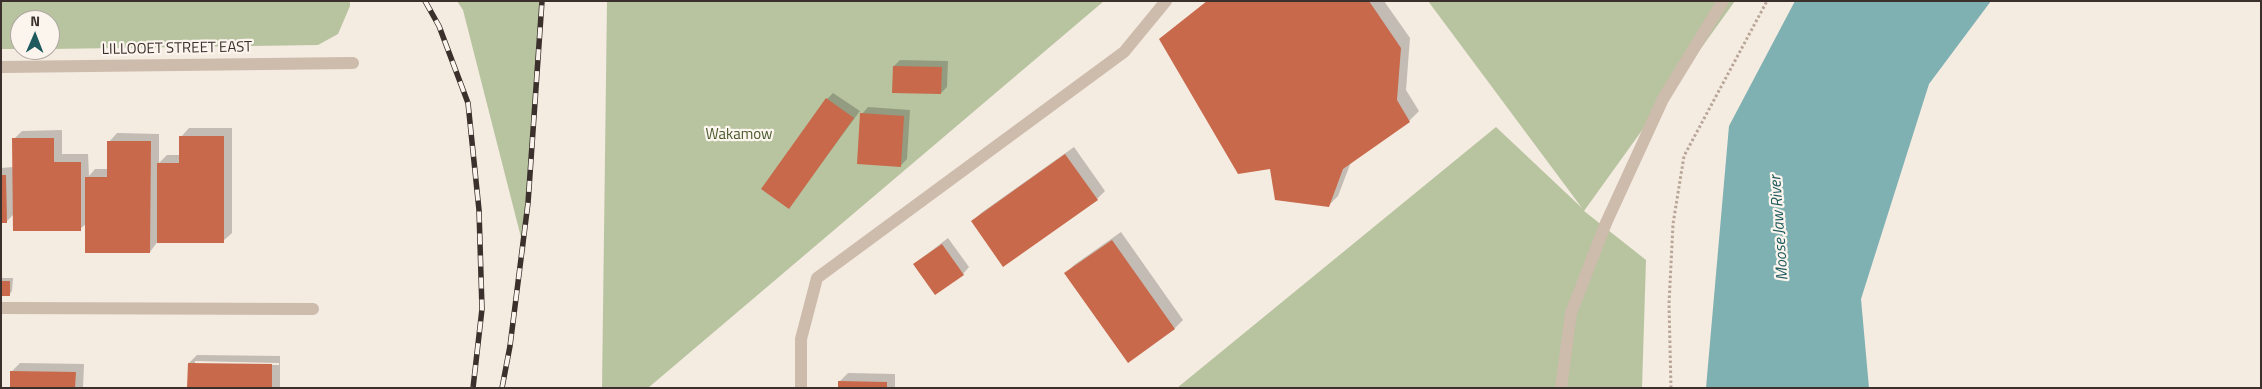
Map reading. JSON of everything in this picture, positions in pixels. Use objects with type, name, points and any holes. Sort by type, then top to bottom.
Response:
[{"type":"street","points":[[801,388],[801,339],[817,278],[1124,52],[1166,1]]},
{"type":"street","points":[[1561,388],[1571,313],[1606,223],[1663,99],[1723,1]]},
{"type":"street","name":"LILLOOET STREET EAST","points":[[1,67],[353,63]]},
{"type":"street","points":[[1,308],[313,309]]},
{"type":"path","points":[[1671,388],[1669,304],[1673,224],[1684,156],[1767,1]]},
{"type":"green space","points":[[1,1],[350,1],[350,6],[338,34],[318,45],[60,49],[60,10],[10,10],[10,49],[1,49]]},
{"type":"green space","points":[[457,1],[540,1],[525,253],[463,10]]},
{"type":"green space","name":"Wakamow","points":[[607,1],[1104,1],[648,388],[602,388]]},
{"type":"green space","points":[[1428,1],[1735,1],[1584,211],[1646,260],[1642,388],[1177,388],[1496,127],[1582,208]]},
{"type":"water","name":"Moose Jaw River","points":[[1795,1],[1991,1],[1929,84],[1861,299],[1869,388],[1706,388],[1729,126]]},
{"type":"building","points":[[1207,1],[1369,1],[1401,48],[1397,100],[1410,122],[1343,169],[1329,207],[1275,200],[1270,169],[1238,174],[1159,39]]},
{"type":"building","points":[[893,66],[942,67],[941,94],[892,93]]},
{"type":"building","points":[[826,98],[854,118],[789,209],[761,189]]},
{"type":"building","points":[[860,113],[904,116],[901,167],[857,164]]},
{"type":"building","points":[[179,136],[224,136],[224,243],[157,243],[157,163],[179,163]]},
{"type":"building","points":[[12,138],[54,138],[54,162],[81,162],[81,231],[13,231]]},
{"type":"building","points":[[107,141],[151,141],[150,253],[85,253],[85,177],[107,177]]},
{"type":"building","points":[[1065,154],[1098,200],[1003,267],[971,221]]},
{"type":"building","points":[[1,175],[6,175],[7,223],[1,223]]},
{"type":"building","points":[[1112,240],[1175,329],[1128,363],[1064,273]]},
{"type":"building","points":[[942,244],[964,275],[935,295],[913,264]]},
{"type":"building","points":[[1,281],[10,281],[10,296],[1,296]]},
{"type":"building","points":[[188,363],[272,364],[272,388],[187,388]]},
{"type":"building","points":[[10,371],[76,372],[75,388],[10,388]]},
{"type":"building","points":[[838,381],[887,382],[887,388],[838,388]]},
{"type":"railway","points":[[425,1],[439,26],[468,103],[479,210],[482,309],[473,388]]},
{"type":"railway","points":[[502,388],[510,346],[528,203],[542,1]]}]
